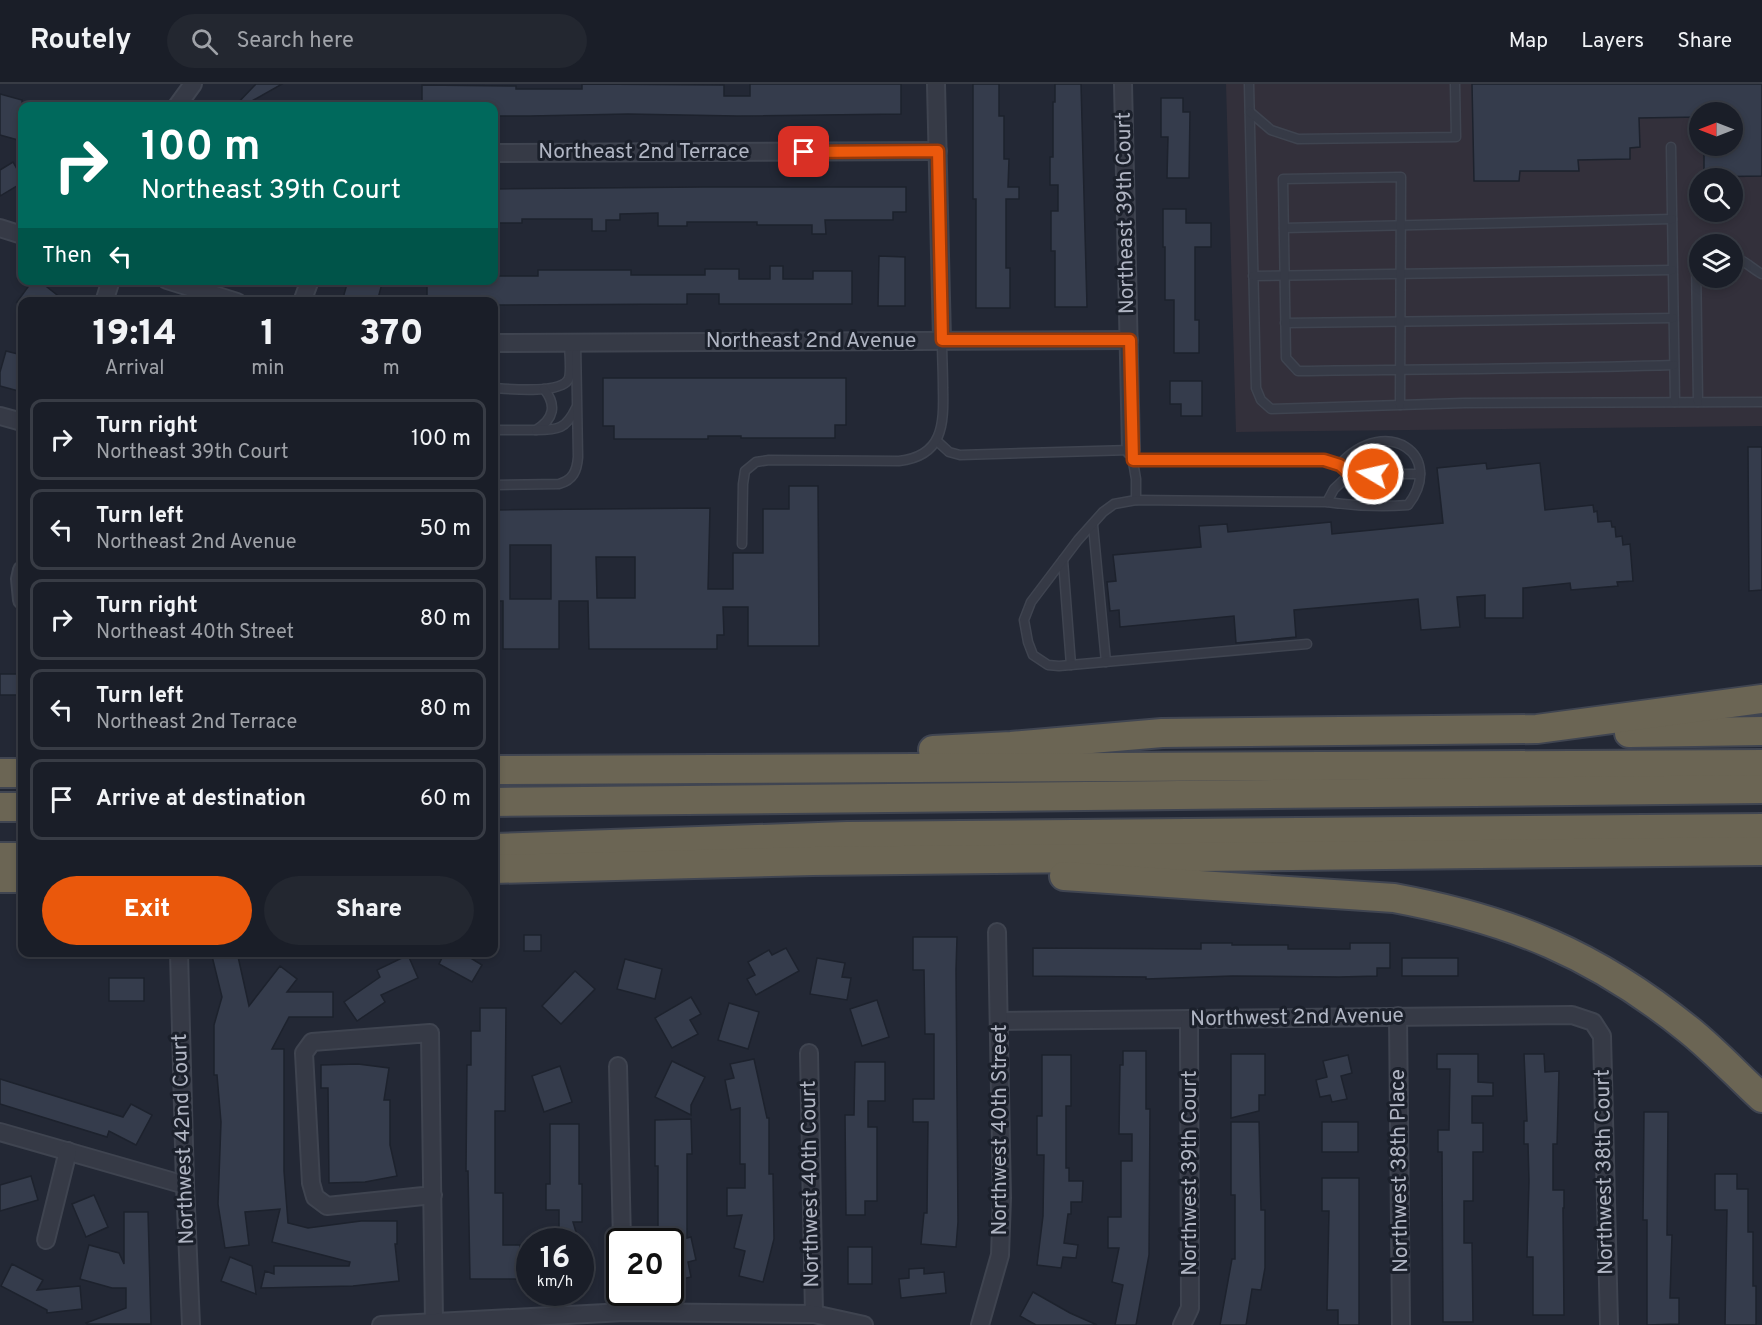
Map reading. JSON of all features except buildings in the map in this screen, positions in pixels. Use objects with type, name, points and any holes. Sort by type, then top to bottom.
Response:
[{"type":"highway","points":[[1538,729],[1762,699]]},
{"type":"highway","points":[[748,769],[926,750],[1011,746],[1162,733],[1538,729],[1620,733],[1762,731]]},
{"type":"highway","points":[[498,770],[1762,764]]},
{"type":"highway","points":[[0,773],[18,773]]},
{"type":"highway","points":[[498,802],[1762,789]]},
{"type":"highway","points":[[0,807],[18,807]]},
{"type":"highway","points":[[498,848],[847,836],[1762,828]]},
{"type":"highway","points":[[498,835],[770,833],[847,836]]},
{"type":"highway","points":[[0,839],[18,839]]},
{"type":"highway","points":[[498,869],[813,861],[1762,851]]},
{"type":"highway","points":[[0,857],[18,856]]},
{"type":"highway","points":[[813,861],[865,878],[1083,876],[1394,898],[1465,913],[1536,936],[1602,967],[1636,989],[1691,1031],[1762,1098]]},
{"type":"highway","points":[[0,878],[18,878]]},
{"type":"street","points":[[180,102],[193,84]]},
{"type":"street","points":[[936,84],[942,340]]},
{"type":"street","name":"Northeast 39th Court","points":[[1123,84],[1132,455]]},
{"type":"street","name":"Northeast 2nd Terrace","points":[[498,153],[938,151]]},
{"type":"street","points":[[0,228],[18,234]]},
{"type":"street","points":[[183,285],[221,297]]},
{"type":"street","name":"Northeast 2nd Avenue","points":[[498,343],[1130,340]]},
{"type":"street","points":[[0,416],[18,421]]},
{"type":"street","name":"Northwest 40th Street","points":[[980,1325],[1000,1255],[1002,1198],[998,932]]},
{"type":"street","name":"Northwest 42nd Court","points":[[179,957],[191,1325]]},
{"type":"street","name":"Northwest 2nd Avenue","points":[[1000,1021],[1572,1015],[1593,1022]]},
{"type":"street","name":"Northwest 38th Place","points":[[1398,1016],[1401,1325]]},
{"type":"street","name":"Northwest 39th Court","points":[[1182,1325],[1190,1308],[1189,1019]]},
{"type":"street","name":"Northwest 38th Court","points":[[1593,1022],[1602,1036],[1609,1325]]},
{"type":"street","points":[[433,1195],[327,1206],[315,1197],[311,1183],[304,1053],[312,1042],[430,1033],[433,1195],[434,1322]]},
{"type":"street","name":"Northwest 40th Court","points":[[809,1053],[814,1314]]},
{"type":"street","points":[[618,1066],[622,1228]]},
{"type":"street","points":[[0,1132],[185,1185]]},
{"type":"street","points":[[46,1240],[68,1151]]},
{"type":"street","points":[[624,1306],[624,1312]]},
{"type":"street","points":[[381,1325],[624,1312],[814,1314],[864,1325]]},
{"type":"lane","points":[[1249,84],[1256,388],[1261,400],[1271,409],[1400,405],[1762,402]]},
{"type":"lane","points":[[1250,112],[1271,130],[1299,139],[1456,137],[1455,84]]},
{"type":"lane","points":[[1671,147],[1674,402]]},
{"type":"lane","points":[[1400,405],[1399,369],[1399,321],[1401,177],[1283,179],[1286,358],[1298,370],[1399,369],[1674,366]]},
{"type":"lane","points":[[1284,228],[1672,219]]},
{"type":"lane","points":[[1743,262],[1762,274]]},
{"type":"lane","points":[[1253,276],[1672,270]]},
{"type":"lane","points":[[1696,288],[1698,402]]},
{"type":"lane","points":[[1285,323],[1673,318]]},
{"type":"lane","points":[[742,544],[743,484],[746,471],[756,462],[769,460],[912,460],[924,455],[937,441],[944,418],[942,340]]},
{"type":"lane","points":[[498,388],[554,388],[567,381],[572,342]]},
{"type":"lane","points":[[498,485],[559,484],[570,479],[577,467],[577,406],[572,342]]},
{"type":"lane","points":[[536,430],[546,422],[553,407],[551,397],[544,389]]},
{"type":"lane","points":[[498,430],[557,429],[569,421],[577,406]]},
{"type":"lane","points":[[1307,644],[1071,665],[1048,665],[1033,655],[1024,620],[1031,602],[1078,540],[1103,512],[1114,504],[1136,500],[1328,501],[1354,506],[1408,505],[1417,493],[1420,474],[1414,456],[1403,445],[1389,440],[1372,442],[1360,447],[1340,465]]},
{"type":"lane","points":[[937,441],[949,452],[960,455],[1132,455],[1324,460],[1340,465],[1350,474],[1420,474]]},
{"type":"lane","points":[[1132,455],[1136,500]]},
{"type":"lane","points":[[1328,501],[1334,489],[1350,474]]},
{"type":"lane","points":[[1093,525],[1106,662]]},
{"type":"lane","points":[[1063,560],[1071,665]]},
{"type":"shaded area","points":[[1226,84],[1762,84],[1762,426],[1236,432]]},
{"type":"route","points":[[804,152],[938,151],[942,340],[1130,340],[1133,460],[1324,460],[1340,465],[1350,474],[1373,474]]}]
